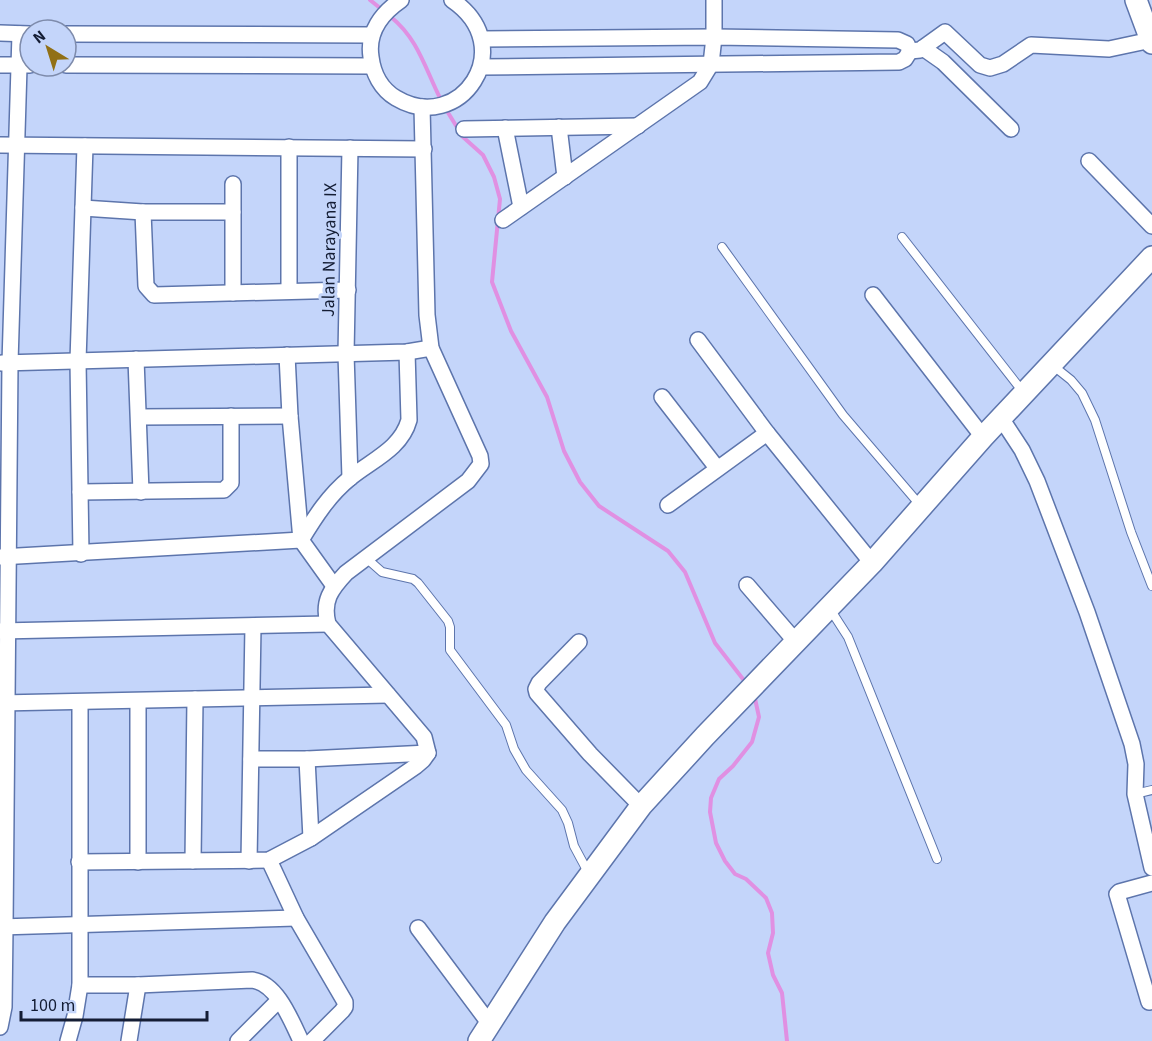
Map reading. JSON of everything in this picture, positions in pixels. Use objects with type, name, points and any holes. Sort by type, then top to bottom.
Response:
[{"type":"street","points":[[401,0],[389,8],[379,20],[372,35],[370,51],[372,66],[379,82],[390,95],[405,103],[422,107],[441,105],[458,98],[472,84],[481,67],[482,39],[476,23],[466,9],[452,0]]},
{"type":"street","points":[[503,220],[700,82],[711,64],[714,0]]},
{"type":"street","points":[[481,67],[899,62],[945,32],[980,65],[990,68],[1003,64],[1031,45],[1110,49],[1151,41],[1143,8]]},
{"type":"street","points":[[0,33],[18,34]]},
{"type":"street","points":[[78,34],[372,35]]},
{"type":"street","points":[[482,39],[714,37],[898,40],[944,62],[1011,129]]},
{"type":"street","points":[[0,65],[18,65]]},
{"type":"street","points":[[78,65],[372,66]]},
{"type":"street","points":[[0,1027],[4,1006],[2,927],[5,363],[24,78]]},
{"type":"street","points":[[79,862],[269,860],[311,838],[416,766],[428,753],[424,737],[328,624],[326,606],[334,586],[365,557],[468,481],[481,464],[480,456],[431,348],[427,315],[422,107]]},
{"type":"street","points":[[464,129],[638,126]]},
{"type":"street","points":[[559,127],[565,177]]},
{"type":"street","points":[[505,128],[521,207]]},
{"type":"street","points":[[0,145],[424,149]]},
{"type":"street","points":[[81,554],[78,361],[86,146]]},
{"type":"street","points":[[289,147],[289,291]]},
{"type":"street","name":"Jalan Narayana IX","points":[[350,148],[346,354],[350,478]]},
{"type":"street","points":[[1089,161],[1152,226]]},
{"type":"street","points":[[233,184],[233,293]]},
{"type":"street","points":[[83,208],[143,212],[233,212]]},
{"type":"street","points":[[143,212],[146,286],[149,292],[159,296],[348,290]]},
{"type":"street","points":[[418,928],[484,1032],[555,922],[641,806],[872,563],[983,437],[1152,257]]},
{"type":"street","points":[[873,295],[983,437]]},
{"type":"street","points":[[698,340],[767,433],[872,563]]},
{"type":"street","points":[[5,363],[407,352],[431,348]]},
{"type":"street","points":[[301,540],[322,507],[350,478],[392,447],[406,430],[409,420],[407,352]]},
{"type":"street","points":[[287,355],[301,540],[334,586]]},
{"type":"street","points":[[136,359],[141,492]]},
{"type":"street","points":[[662,397],[717,468]]},
{"type":"street","points":[[80,492],[220,490],[227,488],[231,483],[231,416]]},
{"type":"street","points":[[139,417],[290,416]]},
{"type":"street","points":[[1001,418],[1029,463],[1037,481],[1087,612],[1132,744],[1136,764],[1135,794],[1152,868]]},
{"type":"street","points":[[668,505],[767,433]]},
{"type":"street","points":[[4,557],[301,540]]},
{"type":"street","points":[[747,585],[796,642]]},
{"type":"street","points":[[4,631],[328,624]]},
{"type":"street","points":[[249,861],[253,626]]},
{"type":"street","points":[[579,642],[538,683],[537,693],[590,754],[641,806]]},
{"type":"street","points":[[3,703],[388,695]]},
{"type":"street","points":[[193,861],[195,699]]},
{"type":"street","points":[[138,701],[138,862]]},
{"type":"street","points":[[68,1041],[80,985],[80,702]]},
{"type":"street","points":[[251,759],[307,759],[428,753]]},
{"type":"street","points":[[307,759],[311,838]]},
{"type":"street","points":[[269,860],[296,918],[344,999],[345,1006],[342,1011],[312,1041]]},
{"type":"street","points":[[1149,1002],[1117,894],[1152,883]]},
{"type":"street","points":[[2,927],[296,918]]},
{"type":"street","points":[[80,985],[138,986],[260,981],[268,986],[279,1000],[301,1041]]},
{"type":"street","points":[[129,1041],[138,986]]},
{"type":"street","points":[[238,1041],[279,1000]]},
{"type":"lane","points":[[902,237],[1024,393]]},
{"type":"lane","points":[[722,247],[843,415],[922,508]]},
{"type":"lane","points":[[1051,364],[1071,380],[1082,393],[1095,420],[1131,532],[1152,586]]},
{"type":"lane","points":[[365,557],[382,572],[413,579],[448,621],[450,650],[506,725],[514,749],[526,770],[562,810],[574,846],[590,875]]},
{"type":"lane","points":[[829,608],[848,637],[937,859]]},
{"type":"lane","points":[[1135,794],[1152,790]]},
{"type":"waterway","points":[[370,0],[380,8]]},
{"type":"waterway","points":[[391,17],[414,44],[440,98]]},
{"type":"waterway","points":[[447,111],[463,137],[483,155],[494,177],[500,199],[492,282],[511,331],[547,397],[564,451],[580,482],[599,506],[668,551],[685,572],[715,643],[746,683]]},
{"type":"waterway","points":[[754,694],[759,717],[752,742],[719,779],[711,798],[710,812],[716,843],[725,861],[735,874],[746,879],[766,898],[772,913],[773,933],[768,953],[773,975],[782,993],[787,1041]]}]
